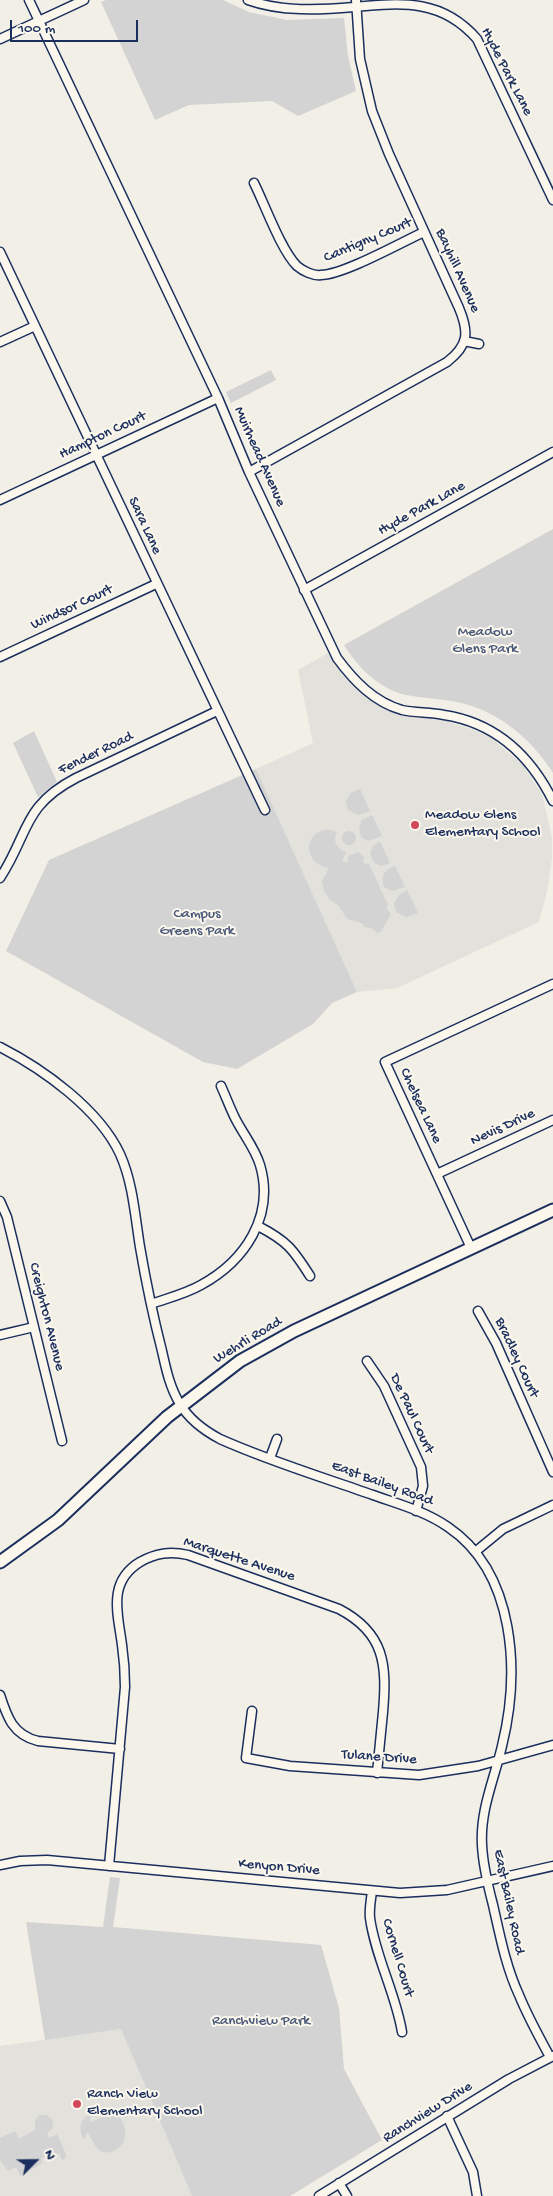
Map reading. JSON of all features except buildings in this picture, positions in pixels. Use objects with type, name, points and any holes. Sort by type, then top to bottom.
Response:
[{"type":"street","name":"Muirhead Avenue","points":[[29,0],[218,398],[249,472],[337,658],[363,689],[401,709],[461,718],[485,728],[509,743],[527,758],[543,781],[553,801]]},
{"type":"street","points":[[0,39],[84,0]]},
{"type":"street","name":"Hyde Park Lane","points":[[248,0],[287,8],[407,1],[425,2],[450,11],[478,39],[553,200]]},
{"type":"street","name":"Bayhill Avenue","points":[[356,3],[360,59],[372,111],[388,154],[465,322],[464,341]]},
{"type":"street","name":"Cantigny Court","points":[[254,183],[288,254],[297,266],[310,273],[321,275],[341,270],[424,232]]},
{"type":"street","name":"Sara Lane","points":[[0,252],[156,584],[265,810]]},
{"type":"street","points":[[307,283],[310,273]]},
{"type":"street","points":[[0,342],[35,326]]},
{"type":"street","points":[[249,472],[447,362],[460,351],[464,341],[479,344]]},
{"type":"street","name":"Hampton Court","points":[[0,500],[218,398]]},
{"type":"street","name":"Hyde Park Lane","points":[[304,590],[553,452]]},
{"type":"street","name":"Windsor Court","points":[[0,657],[156,584]]},
{"type":"street","name":"Fender Road","points":[[0,878],[8,867],[33,811],[55,790],[76,778],[217,711]]},
{"type":"street","name":"Chelsea Lane","points":[[471,1248],[385,1062],[553,984]]},
{"type":"street","name":"East Bailey Road","points":[[0,1047],[24,1061],[83,1104],[112,1139],[127,1173],[151,1304],[169,1378],[181,1406],[200,1426],[214,1436],[416,1511],[449,1527],[475,1552],[486,1566],[497,1588],[504,1612],[508,1634],[510,1694],[504,1736],[485,1805],[482,1825],[482,1852],[504,1954],[515,1985],[552,2056]]},
{"type":"street","points":[[151,1304],[190,1290],[216,1276],[245,1248],[258,1226],[264,1192],[260,1164],[235,1118],[222,1086]]},
{"type":"street","name":"Nevis Drive","points":[[437,1174],[553,1120]]},
{"type":"street","name":"Creighton Avenue","points":[[0,1201],[7,1217],[62,1440]]},
{"type":"street","name":"Wehrli Road","points":[[0,1562],[26,1545],[74,1507],[145,1437],[181,1406],[240,1361],[272,1342],[553,1210]]},
{"type":"street","points":[[258,1226],[277,1236],[290,1246],[310,1276]]},
{"type":"street","name":"Bradley Court","points":[[478,1311],[496,1343],[553,1472]]},
{"type":"street","points":[[0,1336],[34,1327]]},
{"type":"street","name":"De Paul Court","points":[[367,1361],[384,1386],[418,1458],[423,1486],[416,1511]]},
{"type":"street","points":[[270,1458],[277,1439]]},
{"type":"street","points":[[475,1552],[503,1529],[553,1505]]},
{"type":"street","name":"Marquette Avenue","points":[[109,1866],[120,1749],[125,1663],[116,1610],[119,1588],[128,1573],[143,1560],[162,1553],[179,1553],[339,1609],[352,1616],[369,1631],[380,1650],[385,1677],[377,1773]]},
{"type":"street","points":[[0,1695],[10,1724],[26,1738],[38,1741],[120,1749]]},
{"type":"street","name":"Tulane Drive","points":[[252,1711],[246,1758],[290,1766],[404,1775],[433,1774],[470,1768],[553,1745]]},
{"type":"street","name":"Kenyon Drive","points":[[0,1865],[28,1860],[400,1893],[436,1891],[553,1866]]},
{"type":"street","name":"Cornell Court","points":[[372,1891],[370,1911],[372,1930],[399,2012],[402,2032]]},
{"type":"street","name":"Ranchview Drive","points":[[319,2196],[447,2116],[552,2056]]},
{"type":"street","points":[[447,2116],[472,2172],[477,2196]]},
{"type":"street","points":[[340,2183],[347,2196]]},
{"type":"shaded area","name":"Meadow Glens Elementary School","points":[[328,653],[346,679],[369,699],[401,715],[445,721],[474,730],[491,738],[522,764],[542,794],[552,837],[552,858],[547,892],[539,922],[397,988],[357,992],[256,769],[313,743],[298,670]]},
{"type":"shaded area","name":"Ranch View Elementary School","points":[[121,2029],[192,2196],[0,2196],[0,2046]]},
{"type":"green space","points":[[106,0],[223,0],[249,12],[287,20],[344,18],[348,56],[356,91],[298,116],[272,101],[189,105],[155,120],[101,2]]},
{"type":"green space","points":[[271,370],[276,380],[231,403],[226,392]]},
{"type":"green space","name":"Meadow Glens Park","points":[[553,529],[553,773],[526,740],[492,714],[465,704],[401,694],[391,690],[364,671],[344,645]]},
{"type":"green space","points":[[34,731],[57,782],[38,797],[13,743]]},
{"type":"green space","name":"Campus Greens Park","points":[[256,769],[357,992],[332,1003],[313,1024],[237,1069],[203,1062],[6,951],[49,860]]},
{"type":"green space","points":[[360,789],[370,811],[358,815],[348,810],[346,801],[351,793]]},
{"type":"green space","points":[[372,815],[382,836],[368,841],[361,837],[359,828],[362,820]]},
{"type":"green space","points":[[323,830],[331,830],[337,833],[335,839],[337,845],[346,852],[342,862],[348,862],[348,856],[358,852],[364,857],[363,863],[369,864],[388,905],[386,908],[391,914],[381,932],[377,933],[371,928],[365,927],[362,923],[347,919],[339,906],[330,900],[324,891],[322,881],[329,868],[316,862],[312,857],[309,845],[316,834]]},
{"type":"green space","points":[[346,831],[352,831],[356,838],[352,845],[346,845],[342,841],[342,835]]},
{"type":"green space","points":[[380,842],[390,863],[381,866],[374,863],[370,853],[373,846]]},
{"type":"green space","points":[[395,866],[405,887],[392,891],[384,887],[383,876],[388,869]]},
{"type":"green space","points":[[407,890],[418,913],[406,917],[396,912],[394,904],[399,895]]},
{"type":"green space","name":"Ranchview Park","points":[[110,1877],[120,1878],[113,1927],[321,1945],[339,2008],[344,2069],[382,2140],[290,2196],[192,2196],[121,2029],[45,2040],[26,1922],[103,1927]]},
{"type":"green space","points":[[91,2113],[90,2121],[92,2122],[111,2113],[117,2114],[123,2124],[125,2133],[124,2140],[115,2150],[103,2152],[98,2149],[87,2132],[84,2140],[80,2128],[84,2119]]},
{"type":"green space","points":[[39,2115],[47,2115],[53,2120],[52,2129],[47,2133],[49,2138],[57,2134],[67,2157],[62,2160],[59,2153],[41,2158],[43,2163],[20,2176],[16,2167],[8,2171],[0,2160],[0,2138],[15,2131],[19,2139],[35,2130],[35,2121]]},
{"type":"place","name":"Meadow Glens Elementary School","points":[[415,825]]},
{"type":"place","name":"Ranch View Elementary School","points":[[77,2104]]}]
